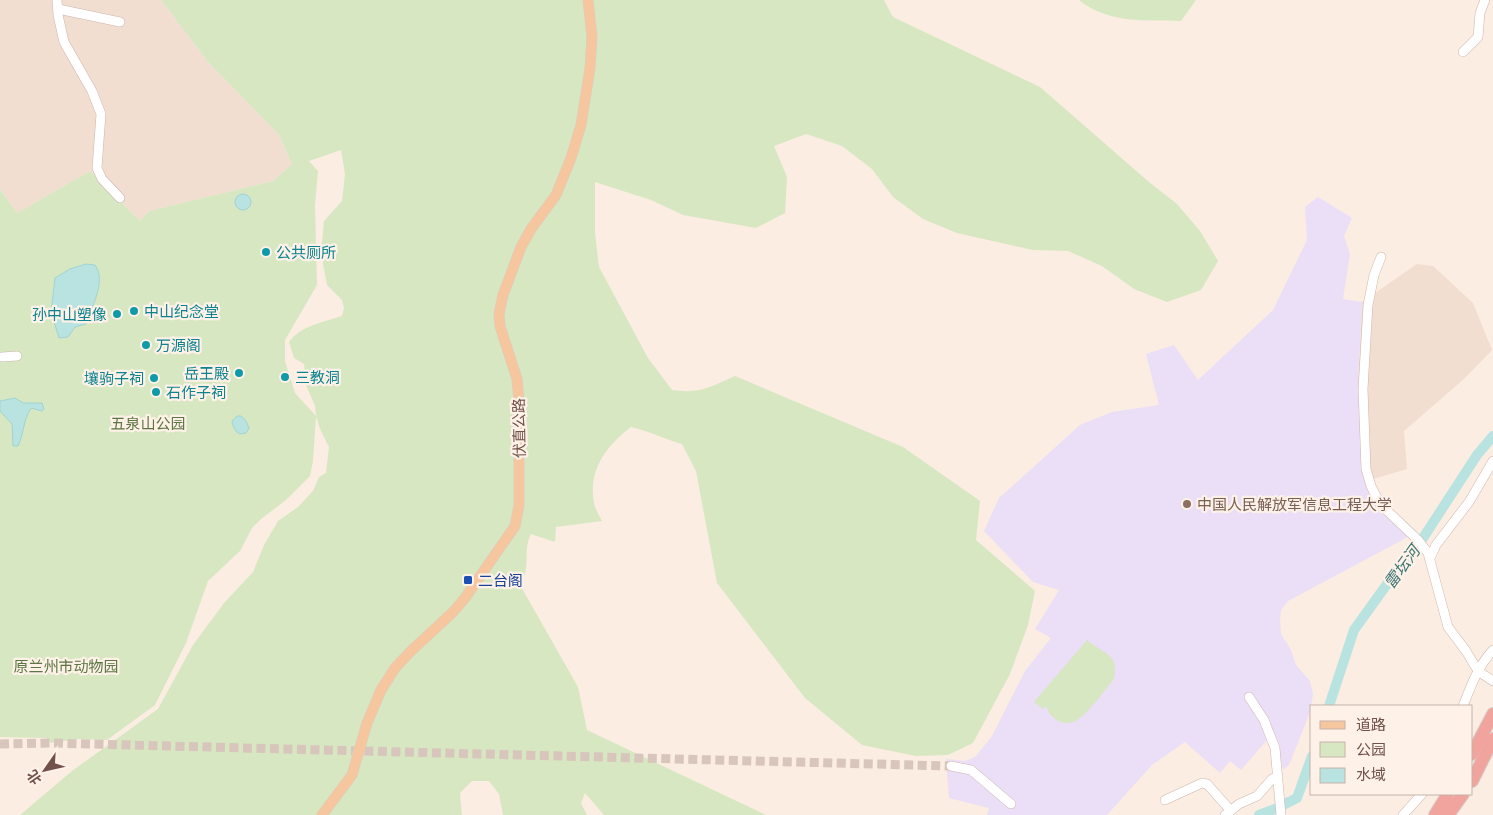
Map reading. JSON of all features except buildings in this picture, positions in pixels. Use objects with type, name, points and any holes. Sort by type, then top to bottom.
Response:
[{"type":"highway","points":[[1473,752],[1493,714]]},
{"type":"highway","points":[[1473,779],[1493,739]]},
{"type":"highway","points":[[1435,815],[1447,795]]},
{"type":"highway","points":[[1448,815],[1462,795]]},
{"type":"main road","name":"伏直公路","points":[[322,815],[352,775],[367,723],[381,690],[395,668],[465,598],[515,526],[519,505],[519,402],[517,379],[500,326],[499,314],[503,295],[521,247],[531,229],[556,195],[571,158],[581,125],[590,68],[592,37],[588,0]]},
{"type":"street","points":[[1464,52],[1478,37],[1480,13],[1484,0]]},
{"type":"street","points":[[120,22],[57,4],[64,42],[92,90],[101,114],[97,168],[102,179],[120,198]]},
{"type":"street","points":[[1381,258],[1374,275],[1368,305],[1363,389],[1366,468],[1371,486],[1380,504],[1418,540],[1429,556],[1448,627],[1478,670],[1493,681]]},
{"type":"street","points":[[2,357],[17,356]]},
{"type":"street","points":[[1429,556],[1469,502],[1493,461]]},
{"type":"street","points":[[1463,705],[1478,670],[1484,659],[1493,650]]},
{"type":"street","points":[[1249,697],[1264,720],[1275,748],[1281,814]]},
{"type":"street","points":[[951,766],[971,770],[1011,804]]},
{"type":"street","points":[[1165,800],[1202,783],[1207,784],[1228,813],[1239,804],[1257,796],[1272,779],[1278,776]]},
{"type":"street","points":[[1403,815],[1421,795]]},
{"type":"shaded area","points":[[0,0],[161,0],[208,62],[279,135],[292,164],[273,181],[149,211],[140,221],[90,171],[17,213],[0,189]]},
{"type":"shaded area","name":"中国人民解放军信息工程大学","points":[[1318,197],[1352,218],[1344,236],[1350,254],[1343,299],[1362,302],[1358,381],[1367,481],[1408,535],[1406,538],[1288,601],[1281,610],[1281,634],[1291,650],[1296,665],[1310,681],[1313,694],[1310,712],[1290,763],[1283,769],[1273,733],[1241,770],[1230,761],[1220,773],[1185,742],[1152,765],[1107,815],[987,815],[989,808],[949,798],[946,759],[966,761],[976,756],[992,736],[1025,671],[1051,638],[1035,629],[1059,590],[1033,582],[984,531],[999,498],[1080,425],[1112,412],[1159,405],[1146,354],[1174,345],[1198,380],[1273,310],[1307,240],[1305,207]]},
{"type":"shaded area","points":[[1417,264],[1433,266],[1473,303],[1492,350],[1464,379],[1404,431],[1407,469],[1367,481],[1358,381],[1362,302]]},
{"type":"green space","points":[[161,0],[884,0],[893,17],[1040,87],[1177,204],[1200,231],[1218,261],[1201,290],[1167,302],[1134,289],[1102,266],[1068,251],[1033,250],[957,233],[923,219],[893,197],[872,169],[842,146],[806,134],[774,146],[787,177],[785,213],[756,228],[683,215],[651,200],[595,182],[595,233],[599,267],[648,358],[672,390],[698,390],[735,376],[903,447],[980,501],[976,540],[1035,591],[1028,625],[1010,674],[973,743],[948,755],[916,756],[862,745],[805,698],[717,583],[696,471],[682,444],[631,427],[614,442],[596,469],[593,491],[594,503],[602,521],[556,527],[555,542],[531,534],[527,547],[526,571],[520,585],[578,687],[587,730],[766,815],[604,815],[585,793],[581,803],[587,815],[503,815],[499,794],[489,781],[472,781],[460,793],[462,815],[20,815],[72,771],[158,709],[193,645],[224,603],[253,572],[264,545],[278,521],[298,507],[313,491],[319,477],[326,473],[329,447],[316,416],[310,476],[286,500],[252,528],[240,551],[208,581],[186,643],[155,705],[107,740],[78,739],[51,743],[46,738],[0,737],[0,189],[17,213],[90,171],[140,221],[149,211],[273,181],[292,164],[279,135],[208,62]],"holes":[[[341,150],[345,174],[342,201],[324,221],[321,253],[327,285],[342,300],[344,308],[342,316],[306,328],[289,342],[294,358],[304,364],[306,385],[315,406],[316,416],[295,393],[285,361],[285,340],[317,285],[315,205],[318,171],[309,161]]]},
{"type":"green space","points":[[1079,0],[1196,0],[1181,21],[1115,17],[1091,8]]},
{"type":"green space","points":[[1087,640],[1112,659],[1115,671],[1114,679],[1080,718],[1070,723],[1060,722],[1052,716],[1046,706],[1043,709],[1034,702]]},
{"type":"water","points":[[240,194],[246,194],[251,199],[249,208],[240,210],[235,205],[235,199]]},
{"type":"water","points":[[86,264],[95,265],[98,271],[99,286],[94,303],[86,324],[75,327],[68,337],[59,338],[51,312],[55,278],[70,269]]},
{"type":"water","points":[[15,398],[23,403],[42,403],[44,409],[42,411],[31,408],[26,417],[18,446],[13,446],[12,424],[0,411],[0,401]]},
{"type":"water","points":[[237,416],[241,416],[246,421],[249,428],[246,433],[240,434],[234,429],[232,421]]},
{"type":"waterway","name":"雷坛河","points":[[1329,705],[1354,630],[1395,573],[1412,555],[1477,455],[1493,436]]},
{"type":"waterway","name":"雷坛河","points":[[1259,815],[1297,798],[1310,762]]},
{"type":"tunnel","points":[[0,744],[51,743],[951,766]]},
{"type":"place","name":"公共厕所","points":[[266,252]]},
{"type":"place","name":"中山纪念堂","points":[[134,311]]},
{"type":"place","name":"孙中山塑像","points":[[117,314]]},
{"type":"place","name":"万源阁","points":[[146,345]]},
{"type":"place","name":"岳王殿","points":[[239,373]]},
{"type":"place","name":"三教洞","points":[[285,377]]},
{"type":"place","name":"壤驹子祠","points":[[154,378]]},
{"type":"place","name":"石作子祠","points":[[156,392]]},
{"type":"place","name":"中国人民解放军信息工程大学","points":[[1187,504]]},
{"type":"place","name":"二台阁","points":[[468,580]]},
{"type":"park label","name":"五泉山公园","points":[[148,423]]},
{"type":"park label","name":"原兰州市动物园","points":[[66,666]]}]
